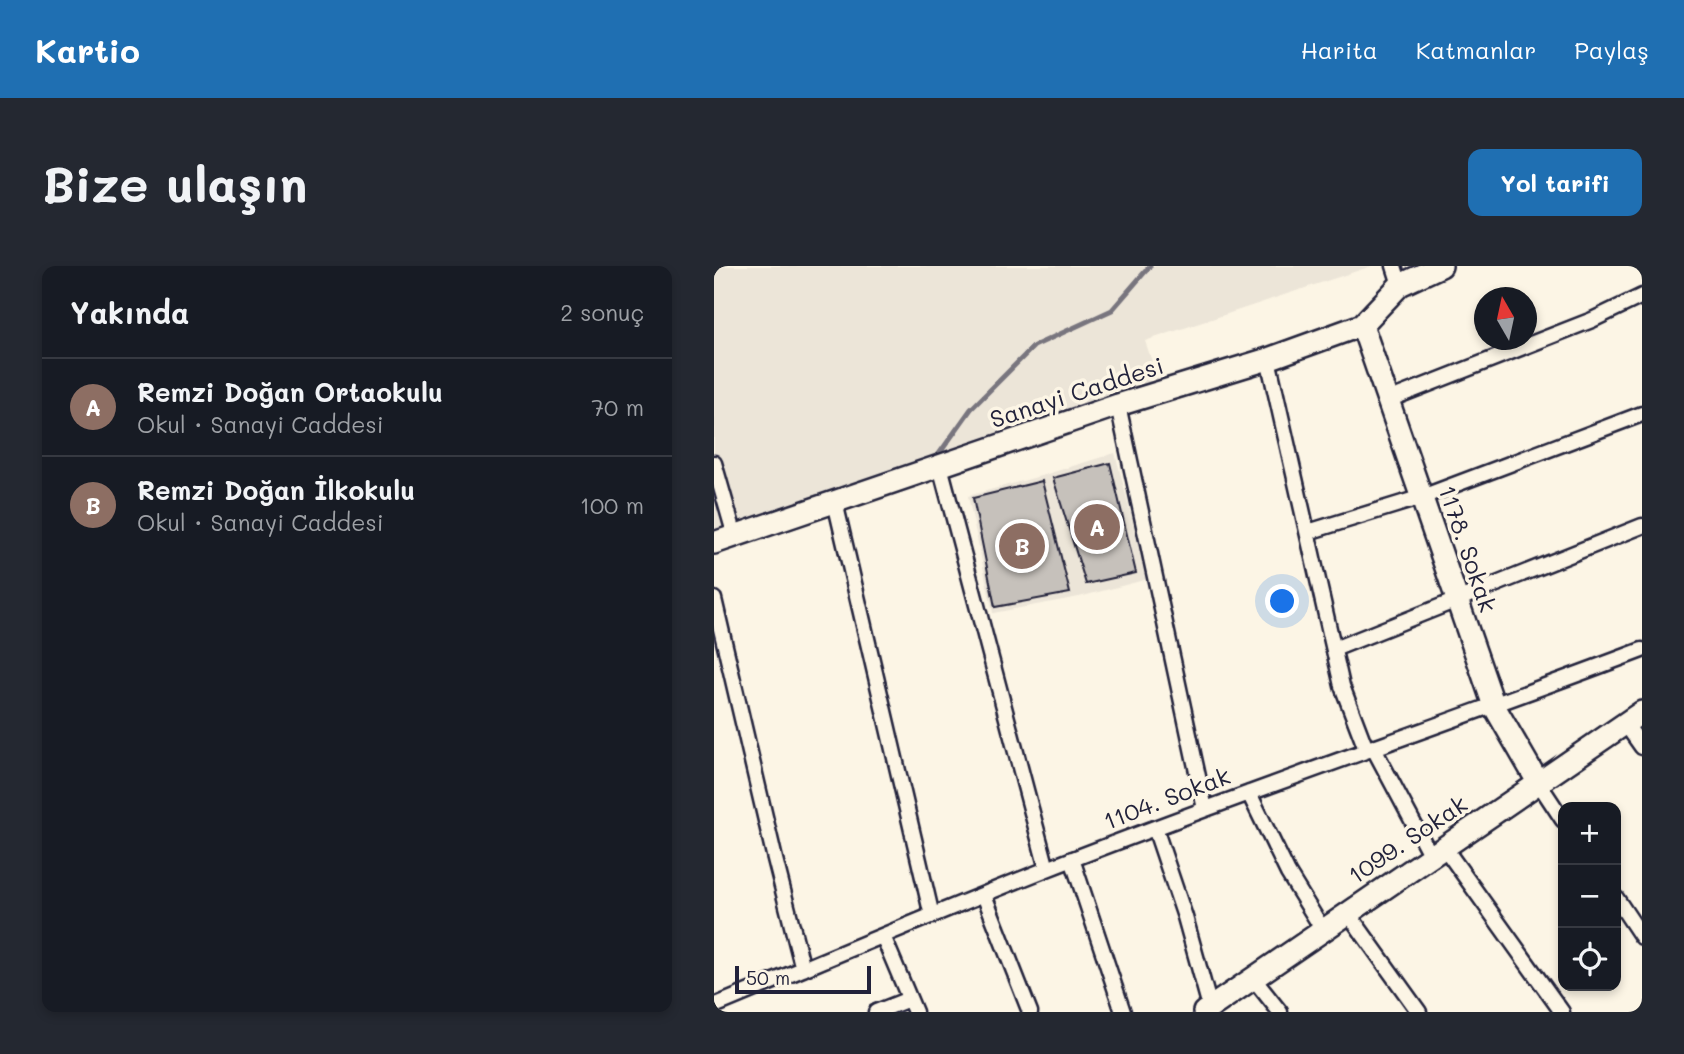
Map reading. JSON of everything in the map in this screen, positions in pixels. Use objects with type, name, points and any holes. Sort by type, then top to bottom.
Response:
[{"type":"street","name":"Sanayi Caddesi","points":[[714,543],[1118,405],[1268,359],[1362,325],[1397,276],[1441,266]]},
{"type":"street","points":[[1388,400],[1592,320],[1642,296]]},
{"type":"street","name":"1178. Sokak","points":[[1362,325],[1494,706],[1538,782]]},
{"type":"street","points":[[1268,359],[1342,687],[1370,748],[1437,852],[1562,1012]]},
{"type":"street","points":[[1118,405],[1205,809]]},
{"type":"street","points":[[1308,533],[1422,497],[1642,414]]},
{"type":"street","points":[[714,463],[735,536]]},
{"type":"street","points":[[940,466],[1047,869]]},
{"type":"street","points":[[835,502],[932,916]]},
{"type":"street","points":[[1334,649],[1642,526]]},
{"type":"street","points":[[714,599],[803,969]]},
{"type":"street","name":"1104. Sokak","points":[[714,1006],[1072,859],[1642,650]]},
{"type":"street","points":[[1633,718],[1642,747]]},
{"type":"street","name":"1099. Sokak","points":[[1207,1010],[1633,718]]},
{"type":"street","points":[[1538,782],[1558,812]]},
{"type":"street","points":[[1249,793],[1288,873],[1323,930]]},
{"type":"street","points":[[1155,828],[1185,917],[1207,1010]]},
{"type":"street","points":[[1072,859],[1123,1012]]},
{"type":"street","points":[[984,895],[1030,1012]]},
{"type":"street","points":[[1621,906],[1642,937]]},
{"type":"street","points":[[1348,913],[1419,1012]]},
{"type":"street","points":[[876,1012],[912,1006],[883,936]]},
{"type":"street","points":[[1253,978],[1280,1012]]},
{"type":"shaded area","points":[[714,266],[1372,266],[1145,341],[1162,390],[714,532]]},
{"type":"shaded area","points":[[1115,453],[1148,579],[1079,597],[993,613],[968,496]]},
{"type":"building","points":[[1110,463],[1136,573],[1086,584],[1053,478]]},
{"type":"building","points":[[1042,481],[1070,593],[995,607],[973,498]]},
{"type":"waterway","points":[[939,454],[971,409],[1034,346],[1112,310],[1150,266]]},
{"type":"place","name":"Remzi Doğan Ortaokulu","points":[[1097,527]]},
{"type":"place","name":"Remzi Doğan İlkokulu","points":[[1022,546]]}]
